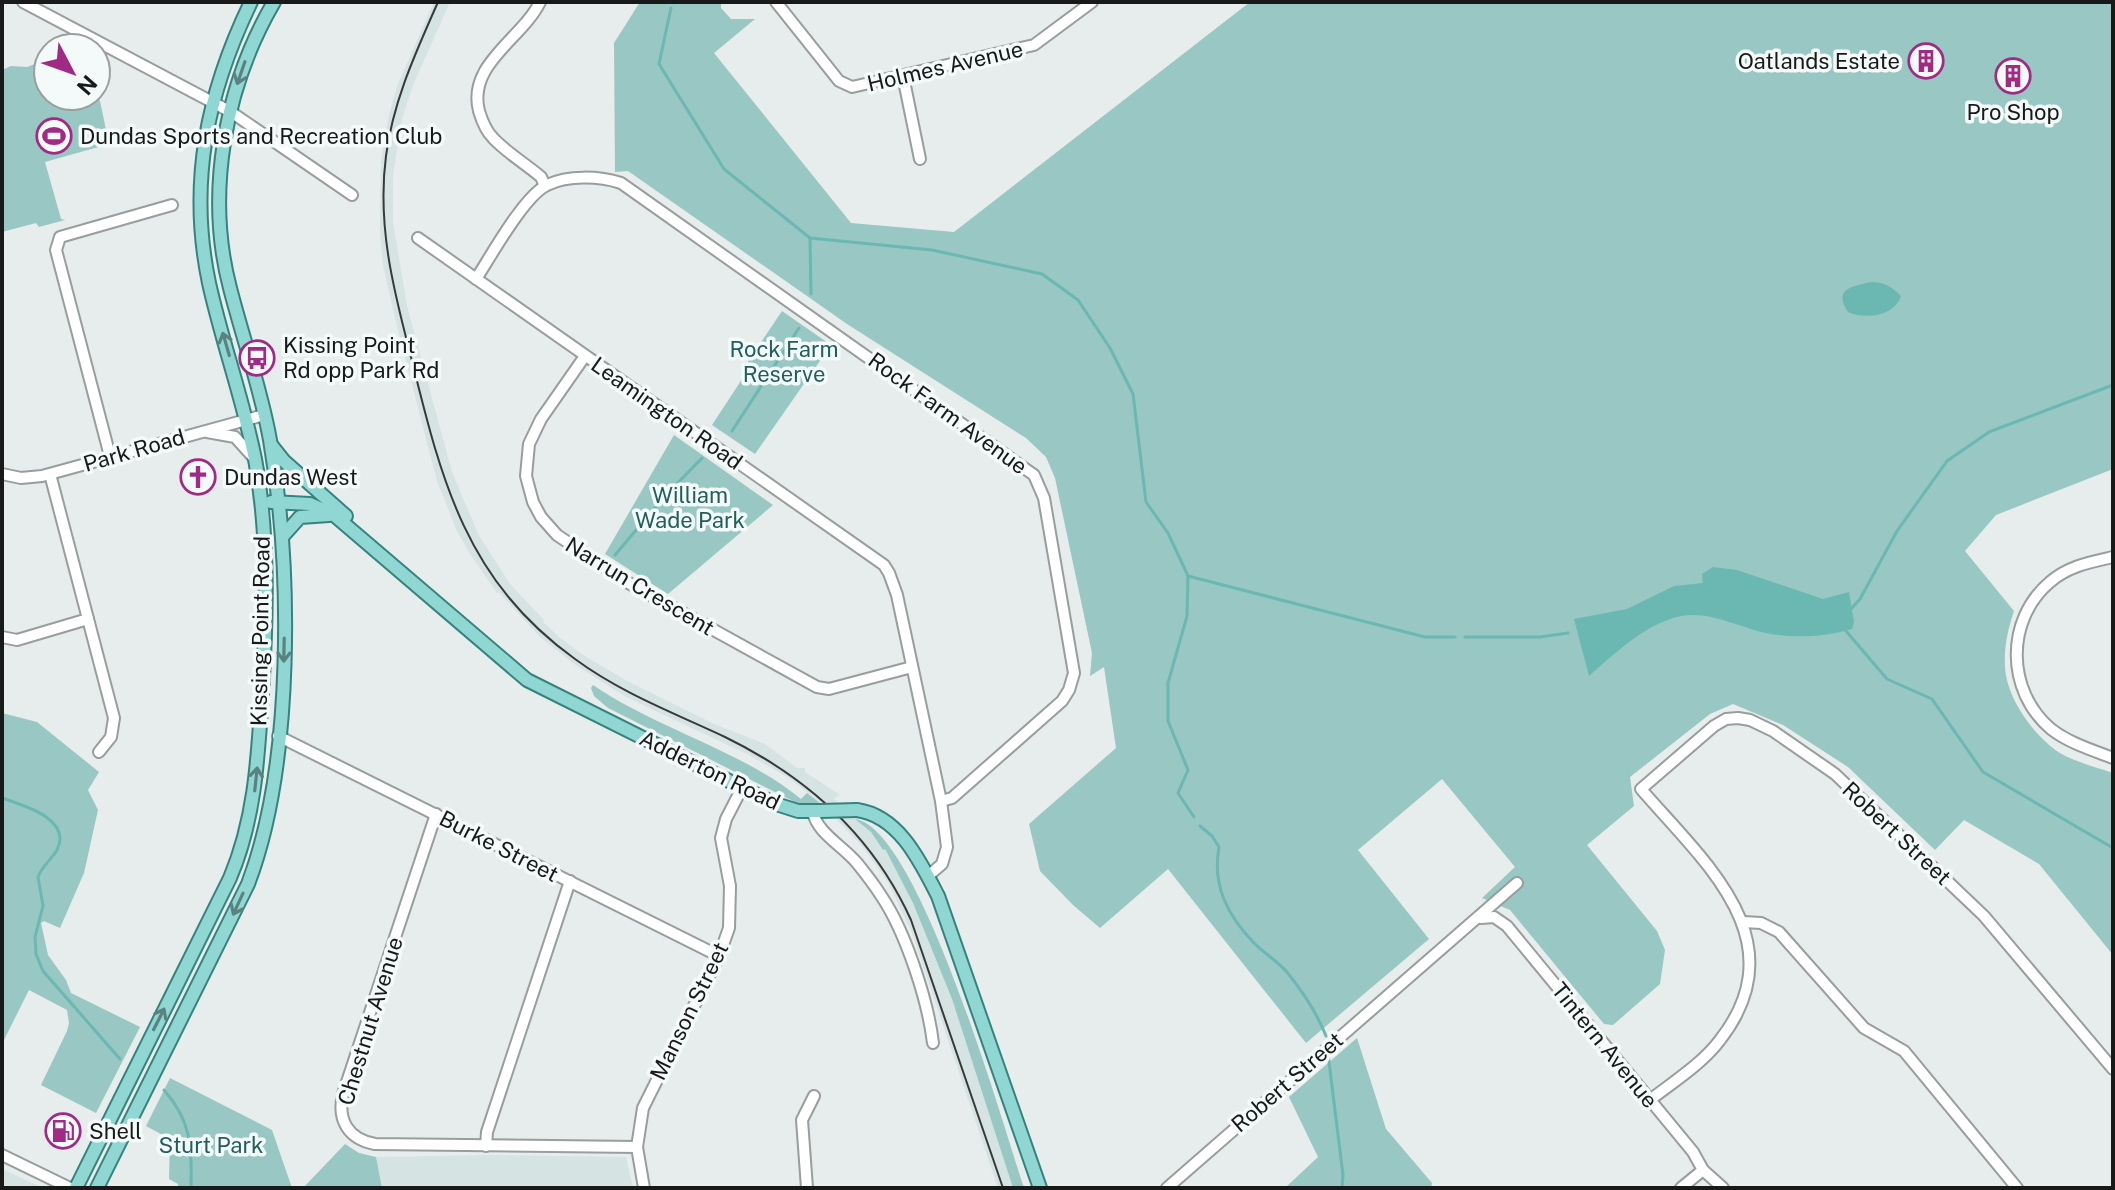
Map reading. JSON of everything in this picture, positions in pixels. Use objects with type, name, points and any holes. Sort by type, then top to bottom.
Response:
[{"type":"main road","name":"Kissing Point Road","points":[[76,1188],[230,878],[244,842],[256,781],[263,676],[264,568],[260,502],[246,419],[209,284],[202,240],[200,179],[211,103],[229,51],[251,2]]},
{"type":"main road","name":"Kissing Point Road","points":[[97,1188],[248,884],[265,826],[278,736],[284,614],[282,537],[270,442],[229,286],[222,247],[220,178],[231,112],[244,65],[274,2]]},
{"type":"main road","name":"Adderton Road","points":[[270,442],[284,461],[356,525],[380,553]]},
{"type":"main road","name":"Adderton Road","points":[[260,502],[310,504],[334,515],[527,680],[786,808],[817,812],[857,810],[879,816],[895,827],[928,876],[952,932],[1040,1188]]},
{"type":"main road","points":[[282,537],[300,517],[334,515]]},
{"type":"street","points":[[23,2],[231,112],[352,195]]},
{"type":"street","points":[[476,279],[522,211],[545,186],[541,177],[490,135],[480,113],[477,93],[483,73],[540,2]]},
{"type":"street","name":"Holmes Avenue","points":[[776,2],[842,85],[852,87],[1034,45],[1092,2]]},
{"type":"street","points":[[903,76],[920,159]]},
{"type":"street","name":"Rock Farm Avenue","points":[[545,186],[593,177],[621,183],[1034,475],[1044,498],[1074,673],[1062,701],[952,798],[941,801]]},
{"type":"street","points":[[110,456],[56,250],[57,242],[60,237],[172,205]]},
{"type":"street","name":"Leamington Road","points":[[418,238],[884,565],[897,595],[941,801],[947,853],[942,864],[928,876]]},
{"type":"street","name":"Narrun Crescent","points":[[585,356],[536,428],[527,453],[528,488],[550,530],[625,581],[817,687],[829,689],[912,667]]},
{"type":"street","name":"Park Road","points":[[2,474],[28,478],[50,474],[264,415]]},
{"type":"street","points":[[203,431],[235,437],[255,459]]},
{"type":"street","points":[[50,474],[114,718],[111,737],[99,752]]},
{"type":"street","points":[[2113,557],[2061,573],[2041,591],[2020,628],[2016,658],[2025,695],[2051,729],[2113,758]]},
{"type":"street","points":[[2,637],[17,640],[88,619]]},
{"type":"street","name":"Robert Street","points":[[1743,922],[1733,899],[1719,879],[1641,789],[1726,719],[1738,718],[1773,731],[1835,774],[1972,903],[2113,1069]]},
{"type":"street","name":"Burke Street","points":[[278,736],[719,956]]},
{"type":"street","name":"Manson Street","points":[[644,1188],[637,1147],[639,1121],[649,1093],[719,956],[729,928],[731,900],[721,838],[726,819],[742,788]]},
{"type":"street","points":[[817,812],[820,828],[856,861],[884,899],[900,931],[930,1016],[933,1043]]},
{"type":"street","name":"Chestnut Avenue","points":[[436,814],[343,1094],[341,1118],[348,1131],[369,1143],[637,1147]]},
{"type":"street","points":[[486,1146],[487,1132],[570,881]]},
{"type":"street","name":"Robert Street","points":[[1167,1188],[1517,883]]},
{"type":"street","name":"Tintern Avenue","points":[[1478,919],[1494,917],[1507,926],[1693,1152],[1703,1170],[1723,1188]]},
{"type":"street","points":[[1650,1100],[1704,1057],[1719,1042],[1733,1020],[1743,1000],[1748,974],[1748,946],[1743,922],[1761,923],[1779,932],[1864,1028],[1904,1051],[2017,1188]]},
{"type":"street","points":[[807,1188],[802,1120],[804,1110],[814,1096]]},
{"type":"street","points":[[2,1155],[70,1188]]},
{"type":"street","points":[[1681,1188],[1703,1170]]},
{"type":"shaded area","points":[[434,2],[450,2],[413,85],[402,119],[393,175],[393,222],[407,306],[452,472],[478,534],[510,584],[559,637],[627,681],[714,724],[765,744],[797,768],[805,768],[805,772],[840,795],[834,799],[871,832],[884,848],[913,903],[952,999],[1013,1188],[998,1188],[912,933],[888,882],[863,847],[821,803],[789,778],[747,754],[626,697],[574,664],[539,636],[497,593],[457,531],[437,481],[396,322],[383,265],[380,234],[381,161],[389,115],[397,86]]},
{"type":"shaded area","points":[[1870,282],[1894,290],[1901,296],[1898,303],[1886,312],[1871,316],[1848,312],[1844,293],[1851,287]]},
{"type":"shaded area","points":[[1713,567],[1737,570],[1823,599],[1849,592],[1854,622],[1852,629],[1825,635],[1787,636],[1764,633],[1711,617],[1684,616],[1670,619],[1637,636],[1589,676],[1574,619],[1627,609],[1674,586],[1703,583],[1702,574]]},
{"type":"shaded area","points":[[376,1157],[626,1157],[633,1188],[382,1188]]},
{"type":"shaded area","points":[[2,1169],[43,1188],[2,1188]]},
{"type":"green space","points":[[640,2],[721,2],[721,8],[731,19],[755,19],[714,53],[851,223],[954,232],[1250,2],[2113,2],[2113,469],[1996,515],[1965,551],[2014,611],[2007,638],[2005,666],[2010,691],[2023,715],[2041,737],[2060,753],[2113,773],[2113,955],[2039,864],[1964,820],[1935,850],[1848,767],[1783,725],[1733,704],[1710,714],[1630,777],[1634,806],[1587,845],[1657,931],[1665,950],[1660,984],[1613,1025],[1604,1024],[1510,910],[1482,898],[1515,867],[1442,779],[1358,850],[1429,939],[1306,1043],[1168,869],[1100,928],[1040,871],[1029,824],[1116,748],[1104,667],[1090,676],[1092,653],[1055,478],[1046,457],[1026,438],[847,324],[628,171],[615,172],[614,43]]},
{"type":"green space","name":"Dundas Sports and Recreation Club","points":[[32,65],[32,112],[102,112],[109,144],[45,162],[61,219],[65,220],[39,227],[36,223],[2,232],[2,70],[11,66]]},
{"type":"green space","name":"Rock Farm Reserve","points":[[782,311],[831,345],[755,454],[712,425],[748,370],[745,366]]},
{"type":"green space","name":"William Wade Park","points":[[674,435],[773,505],[668,594],[605,554]]},
{"type":"green space","points":[[593,685],[645,715],[752,766],[801,799],[807,793],[820,803],[799,804],[608,708],[594,696]]},
{"type":"green space","points":[[2,713],[37,722],[99,772],[88,790],[98,810],[84,873],[60,928],[44,921],[41,923],[48,955],[66,980],[71,993],[140,1027],[96,1113],[41,1085],[67,1031],[67,1010],[29,990],[2,1044]]},
{"type":"green space","points":[[855,819],[880,835],[905,872],[931,923],[956,983],[1024,1188],[1013,1188],[952,999],[913,903],[885,849]]},
{"type":"green space","points":[[1357,1038],[1386,1129],[1432,1183],[1431,1188],[1285,1188],[1318,1157],[1289,1097]]},
{"type":"green space","name":"Sturt Park","points":[[170,1078],[272,1130],[292,1188],[178,1188],[178,1184],[169,1179],[170,1139],[146,1126]]},
{"type":"green space","name":"Sturt Park","points":[[345,1144],[359,1153],[376,1157],[382,1188],[303,1188]]},
{"type":"waterway","points":[[671,8],[659,64],[724,169],[810,238],[932,250],[1042,274],[1078,300],[1110,348],[1133,394],[1146,502],[1168,533],[1188,576],[1187,616],[1168,683],[1168,721],[1188,770],[1178,793],[1194,817]]},
{"type":"waterway","points":[[810,238],[811,294]]},
{"type":"waterway","points":[[732,431],[799,328]]},
{"type":"waterway","points":[[1851,609],[1860,599],[1897,531],[1947,461],[1989,432],[2113,385]]},
{"type":"waterway","points":[[615,555],[702,458]]},
{"type":"waterway","points":[[1188,576],[1425,637],[1455,637]]},
{"type":"waterway","points":[[1846,631],[1887,679],[1932,699],[1983,772],[2113,848]]},
{"type":"waterway","points":[[1465,637],[1540,637],[1568,633]]},
{"type":"waterway","points":[[2,798],[43,815],[58,829],[60,839],[57,850],[38,877],[43,906],[35,937],[36,954],[43,971],[120,1059]]},
{"type":"waterway","points":[[1200,826],[1219,847],[1220,887],[1236,922],[1293,980],[1326,1036]]},
{"type":"waterway","points":[[1328,1054],[1342,1188]]},
{"type":"waterway","points":[[164,1090],[185,1124],[191,1160],[191,1188]]},
{"type":"tram line","points":[[438,2],[406,77],[389,136],[384,181],[385,231],[404,329],[433,442],[462,523],[482,560],[507,595],[537,628],[575,659],[629,692],[755,753],[810,790],[857,836],[877,862],[911,920],[1003,1188]]},
{"type":"place","name":"Oatlands Estate","points":[[1926,61]]},
{"type":"place","name":"Pro Shop","points":[[2013,76]]},
{"type":"place","name":"Dundas Sports and Recreation Club","points":[[54,136]]},
{"type":"place","name":"Kissing Point Rd opp Park Rd","points":[[257,358]]},
{"type":"place","name":"Dundas West","points":[[198,477]]},
{"type":"place","name":"Shell","points":[[63,1131]]}]
